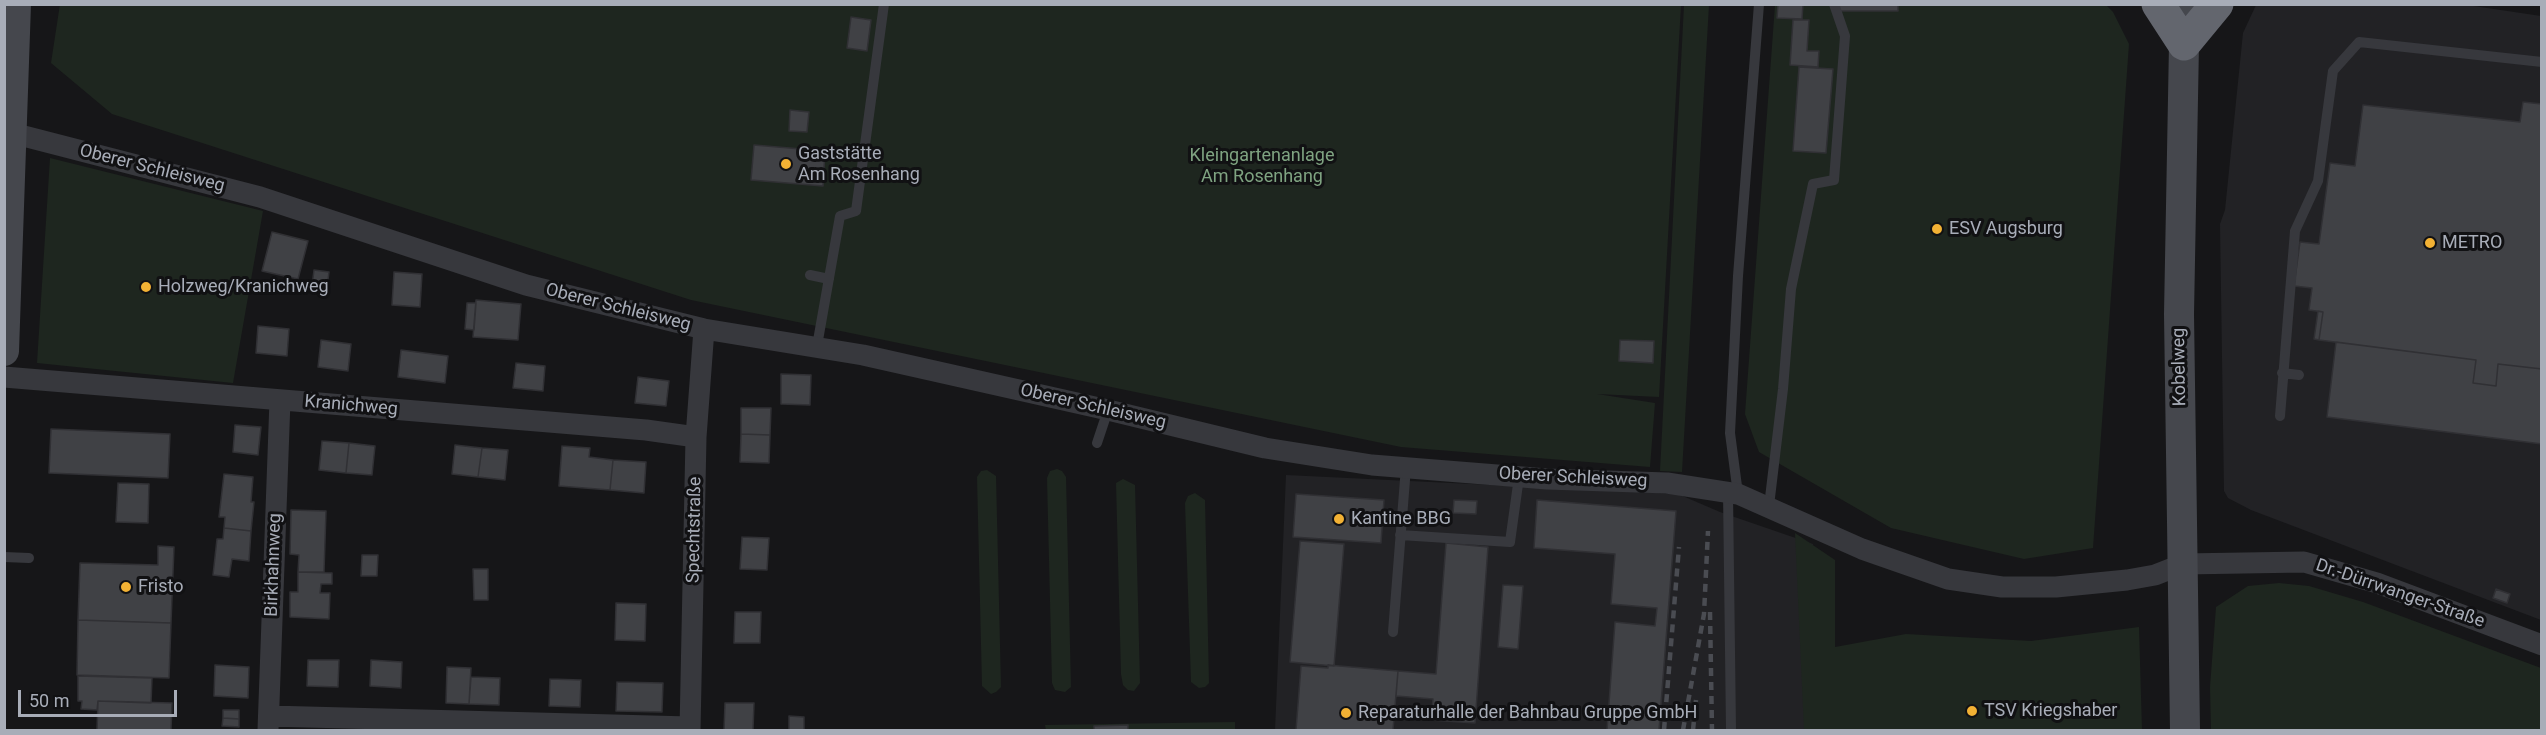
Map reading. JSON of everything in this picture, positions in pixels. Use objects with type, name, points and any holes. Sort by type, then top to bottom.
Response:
[{"type":"highway","points":[[2157,4],[2184,44],[2217,4]]},
{"type":"main road","points":[[4,351],[7,183],[12,133],[16,4]]},
{"type":"main road","name":"Kobelweg","points":[[2182,4],[2184,44],[2179,314],[2185,730]]},
{"type":"street","name":"Oberer Schleisweg","points":[[12,133],[260,197],[526,285],[704,329],[817,346],[1108,410],[1265,448],[1406,467],[1519,477],[1666,483],[1733,493],[1769,506],[1862,549],[1948,579],[2002,587],[2056,586],[2127,580],[2183,564]]},
{"type":"street","name":"Spechtstraße","points":[[690,729],[696,437],[704,329]]},
{"type":"street","name":"Kranichweg","points":[[4,377],[646,430],[696,437]]},
{"type":"street","name":"Birkhahnweg","points":[[268,723],[280,400]]},
{"type":"street","name":"Dr.-Dürrwanger-Straße","points":[[2183,564],[2304,562],[2377,583],[2541,645]]},
{"type":"street","points":[[268,723],[690,729]]},
{"type":"lane","points":[[817,346],[840,216],[856,211],[884,4]]},
{"type":"lane","points":[[1731,730],[1733,493],[1730,433],[1738,276],[1759,4]]},
{"type":"lane","points":[[1769,506],[1783,389],[1791,289],[1813,184],[1834,180],[1845,36],[1834,4]]},
{"type":"lane","points":[[2280,416],[2295,231],[2318,181],[2333,71],[2359,42],[2541,62]]},
{"type":"lane","points":[[810,275],[829,279]]},
{"type":"lane","points":[[2282,373],[2299,375]]},
{"type":"lane","points":[[1097,443],[1108,410]]},
{"type":"lane","points":[[1393,632],[1406,467]]},
{"type":"lane","points":[[1400,535],[1510,542],[1519,477]]},
{"type":"lane","points":[[4,557],[30,558]]},
{"type":"shaded area","points":[[2256,5],[2467,5],[2541,16],[2541,620],[2251,510],[2228,498],[2224,491],[2220,224],[2225,210],[2243,33]]},
{"type":"shaded area","points":[[1286,475],[1678,494],[1720,512],[1813,544],[1811,730],[1275,730]]},
{"type":"green space","name":"Kleingartenanlage Am Rosenhang","points":[[60,4],[1681,5],[1659,397],[1597,394],[1655,403],[1650,467],[1401,447],[691,300],[112,114],[51,63]]},
{"type":"green space","points":[[1684,5],[1709,5],[1682,472],[1660,471]]},
{"type":"green space","name":"ESV Augsburg","points":[[1775,5],[2106,5],[2113,12],[2129,44],[2093,548],[2024,559],[1891,528],[1759,452],[1745,414]]},
{"type":"green space","name":"Holzweg/Kranichweg","points":[[50,158],[263,211],[233,383],[37,363]]},
{"type":"green space","points":[[1057,469],[1062,471],[1066,477],[1071,687],[1065,692],[1055,690],[1052,683],[1047,478],[1050,471]]},
{"type":"green space","points":[[987,470],[996,476],[1001,687],[991,694],[982,686],[977,477],[981,471]]},
{"type":"green space","points":[[1123,479],[1135,485],[1140,683],[1134,691],[1128,690],[1123,685],[1121,674],[1116,483]]},
{"type":"green space","points":[[1195,493],[1205,500],[1209,683],[1199,688],[1191,682],[1185,503],[1188,496]]},
{"type":"green space","points":[[1795,533],[1835,560],[1835,647],[1906,634],[2031,641],[2139,627],[2142,730],[1804,730]]},
{"type":"green space","points":[[2279,583],[2309,586],[2363,602],[2541,668],[2541,730],[2211,730],[2210,687],[2216,607],[2248,586]]},
{"type":"green space","points":[[1235,722],[1235,730],[1046,730],[1045,725]]},
{"type":"building","points":[[1778,4],[1803,4],[1802,19],[1777,18]]},
{"type":"building","points":[[1839,4],[1968,4],[1898,5],[1898,11],[1839,11]]},
{"type":"building","points":[[851,17],[871,20],[867,51],[847,48]]},
{"type":"building","points":[[1793,20],[1809,20],[1807,51],[1819,51],[1818,67],[1790,65]]},
{"type":"building","points":[[1799,67],[1833,69],[1826,153],[1793,151]]},
{"type":"building","name":"METRO","points":[[2523,102],[2542,104],[2542,369],[2498,364],[2496,386],[2473,383],[2476,360],[2319,340],[2323,312],[2309,310],[2312,288],[2294,286],[2300,242],[2319,244],[2330,163],[2355,166],[2363,105],[2520,122]]},
{"type":"building","points":[[790,110],[809,112],[807,132],[789,131]]},
{"type":"building","points":[[754,145],[825,151],[823,186],[751,180]]},
{"type":"building","points":[[272,232],[308,241],[298,279],[262,271]]},
{"type":"building","points":[[314,270],[329,272],[327,288],[312,286]]},
{"type":"building","points":[[394,272],[422,274],[420,307],[392,305]]},
{"type":"building","points":[[476,300],[521,304],[518,340],[473,337]]},
{"type":"building","points":[[467,303],[476,303],[474,330],[465,329]]},
{"type":"building","points":[[2318,311],[2323,312],[2319,340],[2314,339]]},
{"type":"building","points":[[258,326],[289,329],[287,356],[256,353]]},
{"type":"building","points":[[321,340],[351,344],[348,371],[318,367]]},
{"type":"building","points":[[1620,340],[1654,341],[1653,363],[1619,361]]},
{"type":"building","points":[[2336,342],[2476,360],[2473,383],[2496,386],[2498,364],[2542,369],[2542,444],[2327,417]]},
{"type":"building","points":[[401,350],[448,356],[445,383],[398,377]]},
{"type":"building","points":[[516,363],[545,366],[543,391],[513,388]]},
{"type":"building","points":[[781,374],[811,375],[810,405],[781,404]]},
{"type":"building","points":[[638,377],[669,381],[666,406],[635,403]]},
{"type":"building","points":[[741,408],[771,408],[770,435],[741,434]]},
{"type":"building","points":[[235,425],[261,427],[258,455],[233,452]]},
{"type":"building","points":[[51,429],[170,434],[168,478],[49,473]]},
{"type":"building","points":[[741,434],[770,435],[769,463],[740,462]]},
{"type":"building","points":[[322,441],[349,443],[346,473],[319,470]]},
{"type":"building","points":[[349,443],[375,446],[372,475],[346,473]]},
{"type":"building","points":[[455,445],[482,448],[478,477],[452,474]]},
{"type":"building","points":[[562,446],[590,448],[589,457],[613,460],[610,490],[559,486]]},
{"type":"building","points":[[482,448],[508,450],[505,480],[478,477]]},
{"type":"building","points":[[613,460],[646,462],[644,493],[610,490]]},
{"type":"building","points":[[224,474],[253,477],[251,502],[254,502],[251,531],[224,528],[225,517],[219,517]]},
{"type":"building","points":[[118,483],[149,484],[148,523],[116,522]]},
{"type":"building","name":"Kantine BBG","points":[[1296,494],[1384,500],[1381,543],[1293,537]]},
{"type":"building","points":[[1454,500],[1477,501],[1476,514],[1453,513]]},
{"type":"building","points":[[1537,500],[1676,511],[1659,730],[1607,730],[1615,622],[1655,626],[1657,608],[1611,604],[1615,554],[1534,548]]},
{"type":"building","points":[[291,510],[326,511],[324,572],[298,572],[299,555],[290,554]]},
{"type":"building","points":[[224,528],[251,531],[249,561],[232,559],[229,577],[213,575],[217,539],[223,539]]},
{"type":"building","points":[[742,537],[769,538],[767,570],[740,569]]},
{"type":"building","points":[[1300,541],[1344,544],[1334,666],[1290,662]]},
{"type":"building","points":[[1446,543],[1488,547],[1475,723],[1431,720],[1433,699],[1396,696],[1398,671],[1436,674]]},
{"type":"building","name":"Fristo","points":[[158,546],[174,547],[171,623],[78,620],[80,563],[158,565]]},
{"type":"building","points":[[362,555],[378,555],[377,576],[361,576]]},
{"type":"building","points":[[473,569],[488,569],[488,600],[474,600]]},
{"type":"building","points":[[298,572],[332,573],[332,584],[321,584],[320,593],[330,593],[329,619],[290,617],[290,592],[298,592]]},
{"type":"building","points":[[1503,585],[1523,586],[1518,649],[1498,647]]},
{"type":"building","points":[[2496,589],[2510,594],[2507,603],[2493,598]]},
{"type":"building","points":[[616,603],[646,604],[645,641],[615,640]]},
{"type":"building","points":[[735,612],[761,612],[760,643],[734,643]]},
{"type":"building","points":[[78,620],[171,623],[169,678],[77,675]]},
{"type":"building","points":[[308,660],[339,660],[338,687],[307,686]]},
{"type":"building","points":[[371,660],[402,662],[401,688],[370,686]]},
{"type":"building","points":[[215,665],[249,667],[248,698],[214,696]]},
{"type":"building","name":"Reparaturhalle der Bahnbau Gruppe GmbH","points":[[1328,665],[1398,671],[1393,730],[1296,730],[1301,666],[1328,668]]},
{"type":"building","points":[[447,667],[471,668],[469,704],[446,703]]},
{"type":"building","points":[[78,676],[152,678],[151,703],[98,701],[97,710],[81,709],[82,701],[78,701]]},
{"type":"building","points":[[471,677],[500,678],[499,705],[469,704]]},
{"type":"building","points":[[550,679],[581,680],[580,707],[549,706]]},
{"type":"building","points":[[617,682],[663,683],[662,712],[616,711]]},
{"type":"building","points":[[98,701],[172,703],[171,730],[97,730]]},
{"type":"building","points":[[725,703],[754,703],[753,730],[724,730]]},
{"type":"building","points":[[223,710],[239,710],[239,719],[223,718]]},
{"type":"building","points":[[789,716],[804,717],[804,730],[789,730]]},
{"type":"building","points":[[223,718],[239,719],[239,727],[222,726]]},
{"type":"building","points":[[1128,725],[1128,730],[1094,730],[1094,726]]},
{"type":"railway","points":[[1683,730],[1704,614],[1708,531]]},
{"type":"railway","points":[[1664,730],[1679,547]]},
{"type":"railway","points":[[1710,612],[1712,730]]},
{"type":"railway","points":[[1693,730],[1696,700]]},
{"type":"place","name":"Gaststätte Am Rosenhang","points":[[786,164]]},
{"type":"place","name":"ESV Augsburg","points":[[1937,229]]},
{"type":"place","name":"METRO","points":[[2430,243]]},
{"type":"place","name":"Holzweg/Kranichweg","points":[[146,287]]},
{"type":"place","name":"Kantine BBG","points":[[1339,519]]},
{"type":"place","name":"Fristo","points":[[126,587]]},
{"type":"place","name":"TSV Kriegshaber","points":[[1972,711]]},
{"type":"place","name":"Reparaturhalle der Bahnbau Gruppe GmbH","points":[[1346,713]]}]
